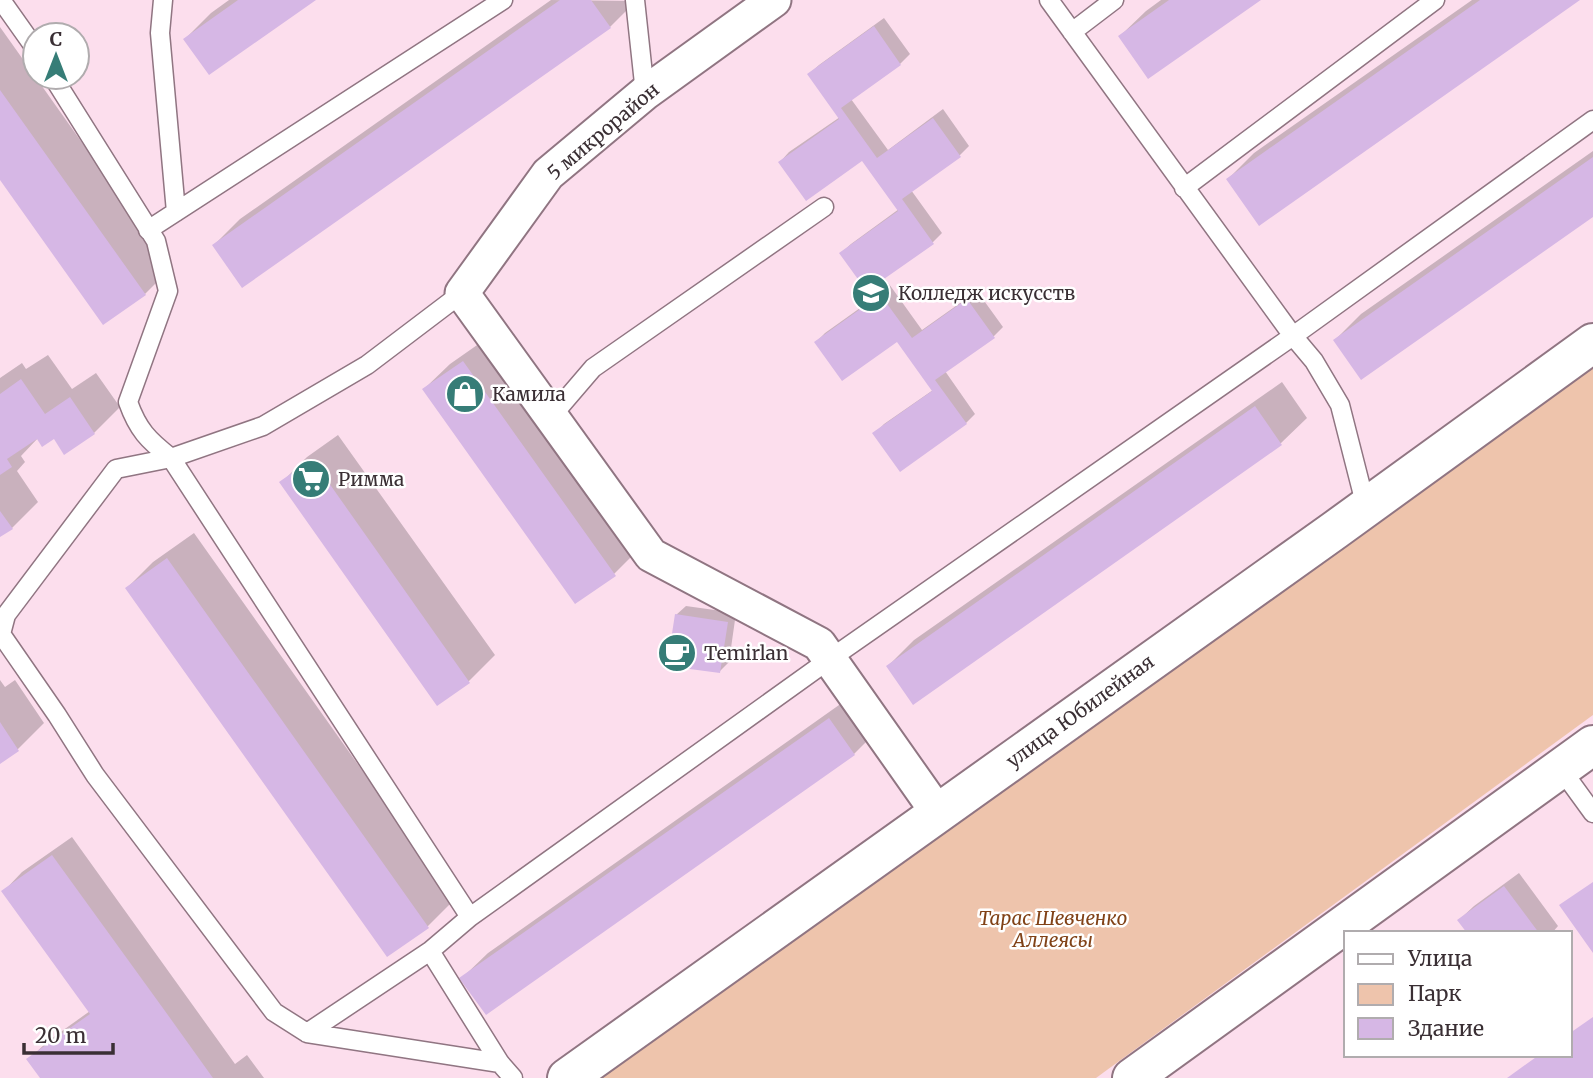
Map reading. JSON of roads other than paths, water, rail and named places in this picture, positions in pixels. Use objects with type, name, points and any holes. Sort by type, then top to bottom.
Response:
[{"type":"street","name":"5 микрорайон","points":[[462,293],[548,174],[645,93],[774,0]]},
{"type":"street","points":[[462,293],[650,555],[819,644],[938,813]]},
{"type":"street","name":"улица Юбилейная","points":[[567,1078],[1593,343]]},
{"type":"street","points":[[1151,1073],[1593,745]]},
{"type":"lane","points":[[1,0],[21,28]]},
{"type":"lane","points":[[163,0],[160,33],[176,212]]},
{"type":"lane","points":[[148,230],[503,0]]},
{"type":"lane","points":[[635,0],[645,93]]},
{"type":"lane","points":[[1049,0],[1293,336],[1314,361],[1340,405],[1366,507]]},
{"type":"lane","points":[[1072,32],[1114,0]]},
{"type":"lane","points":[[1184,187],[1435,0]]},
{"type":"lane","points":[[62,91],[156,241],[168,291],[128,402],[134,419],[150,441],[171,458],[470,917]]},
{"type":"lane","points":[[307,1033],[430,951],[470,917],[830,660],[1293,336],[1593,120]]},
{"type":"lane","points":[[551,416],[593,368],[824,207]]},
{"type":"lane","points":[[462,293],[368,365],[263,426],[171,458],[116,469],[6,615],[1,634],[95,775],[274,1012],[307,1033],[500,1063]]},
{"type":"lane","points":[[1561,769],[1593,813]]},
{"type":"lane","points":[[430,951],[500,1063],[513,1078]]},
{"type":"place","name":"Колледж искусств","points":[[871,293]]},
{"type":"place","name":"Камила","points":[[465,394]]},
{"type":"place","name":"Римма","points":[[311,479]]},
{"type":"place","name":"Temirlan","points":[[677,653]]},
{"type":"park label","name":"Тарас Шевченко Аллеясы","points":[[1053,929]]}]
